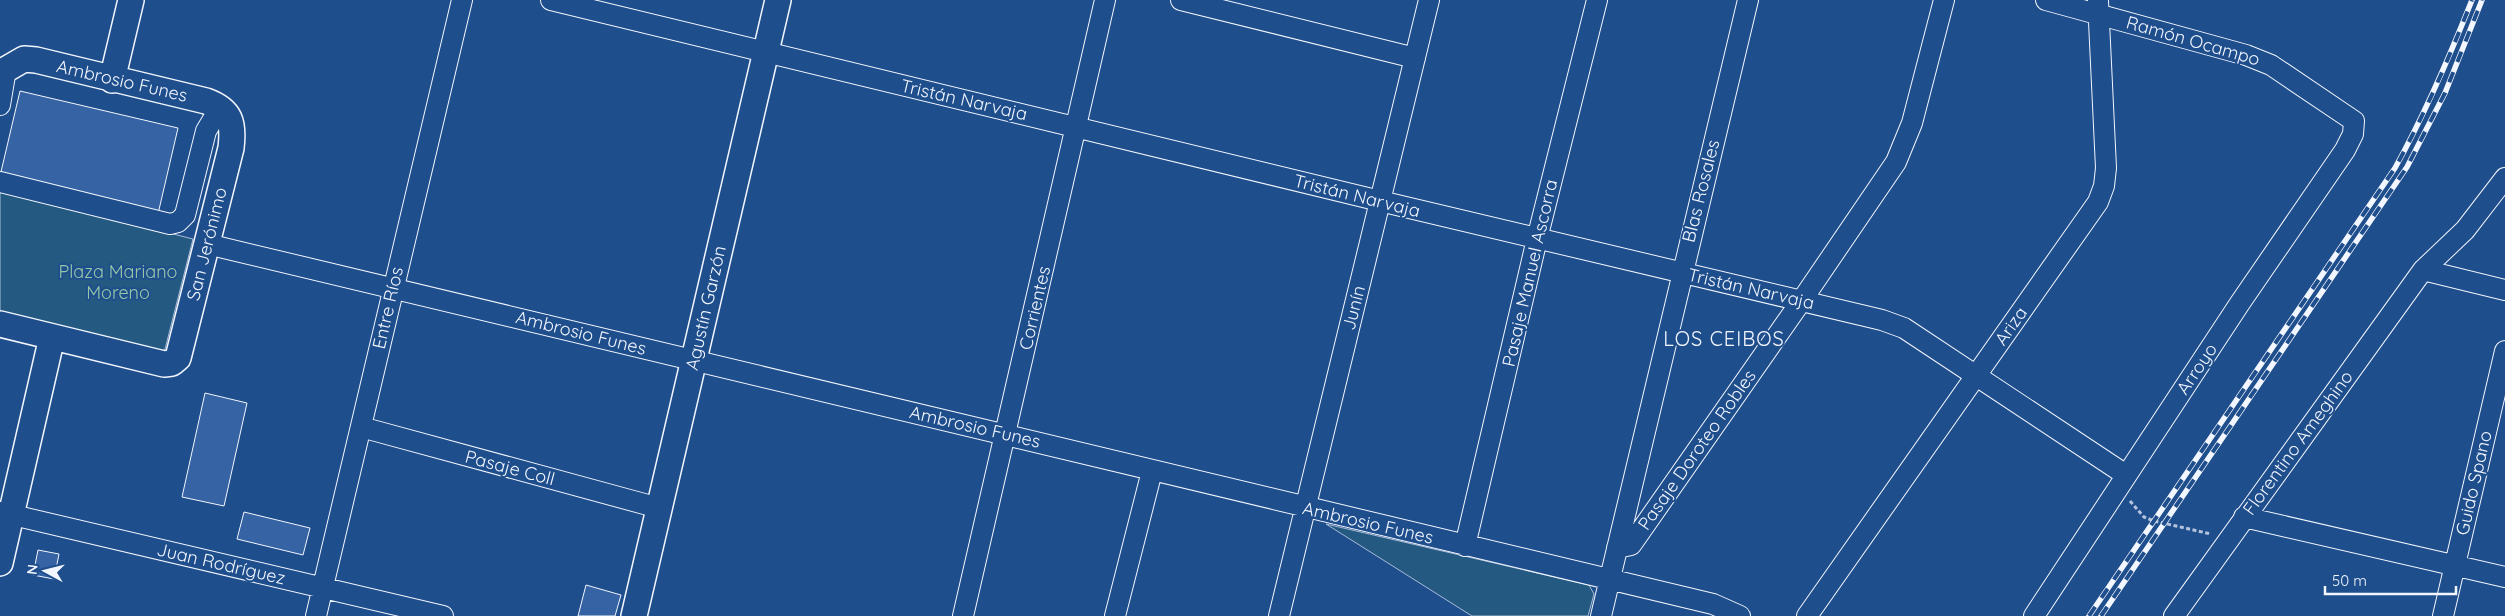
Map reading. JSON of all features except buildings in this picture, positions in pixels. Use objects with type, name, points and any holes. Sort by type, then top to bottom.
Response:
[{"type":"main road","points":[[112,80],[131,0]]},
{"type":"main road","name":"Agustín Garzón","points":[[634,616],[778,0]]},
{"type":"main road","name":"Ambrosio Funes","points":[[3,71],[24,59],[221,106]]},
{"type":"main road","name":"San Jerónimo","points":[[52,337],[164,364],[172,363],[178,358],[231,148],[233,130],[228,115],[221,106]]},
{"type":"main road","points":[[0,324],[52,337],[5,514],[0,563]]},
{"type":"street","name":"Entre Ríos","points":[[316,616],[462,0]]},
{"type":"street","name":"Tristán Narvaja","points":[[552,0],[1537,239],[1882,320],[1904,328],[2122,481]]},
{"type":"street","name":"Corrientes","points":[[963,616],[1105,0]]},
{"type":"street","points":[[1181,0],[1415,58]]},
{"type":"street","name":"Junín","points":[[1279,616],[1429,0]]},
{"type":"street","name":"Pasaje Manuel Ascorra","points":[[1466,546],[1537,239],[1597,0]]},
{"type":"street","name":"Blas Rosales","points":[[1600,616],[1748,0]]},
{"type":"street","name":"Pasaje Doroteo Robles","points":[[1617,548],[1630,545],[1802,300],[1896,162],[1905,144],[1944,0]]},
{"type":"street","name":"Ramón Ocampo","points":[[2046,0],[2098,7],[2246,55],[2271,65],[2354,121]]},
{"type":"street","name":"Ariza","points":[[1807,616],[2098,202],[2104,186],[2106,168],[2098,7]]},
{"type":"street","points":[[0,105],[3,71]]},
{"type":"street","points":[[0,182],[170,224],[178,222],[185,215],[206,131],[221,106]]},
{"type":"street","name":"Arroyo","points":[[2034,616],[2122,481],[2345,150],[2354,134],[2354,121]]},
{"type":"street","name":"Florentino Ameghino","points":[[2174,616],[2424,270],[2465,230],[2505,178]]},
{"type":"street","name":"Ambrosio Funes","points":[[207,244],[393,286],[694,360],[1005,433],[1305,508],[1713,604],[1740,616]]},
{"type":"street","points":[[2424,270],[2505,290]]},
{"type":"street","name":"Guido Spano","points":[[2443,616],[2505,350]]},
{"type":"street","name":"Pasaje Coll","points":[[361,427],[659,508]]},
{"type":"street","points":[[1115,616],[1152,471]]},
{"type":"street","name":"Juan Rodríguez","points":[[5,514],[443,616]]},
{"type":"street","points":[[2244,517],[2505,577]]},
{"type":"path","points":[[2122,481],[2144,517],[2200,530],[2228,540]]},
{"type":"green space","name":"Plaza Mariano Moreno","points":[[0,190],[193,239],[163,357],[0,316]]},
{"type":"green space","points":[[1326,524],[1589,585],[1594,594],[1588,616],[1472,616]]},
{"type":"railway","points":[[2089,616],[2395,168],[2436,86],[2472,0]]},
{"type":"railway","points":[[2101,616],[2407,167],[2445,93],[2482,0]]},
{"type":"district","name":"LOS CEIBOS","points":[[1724,339]]}]
